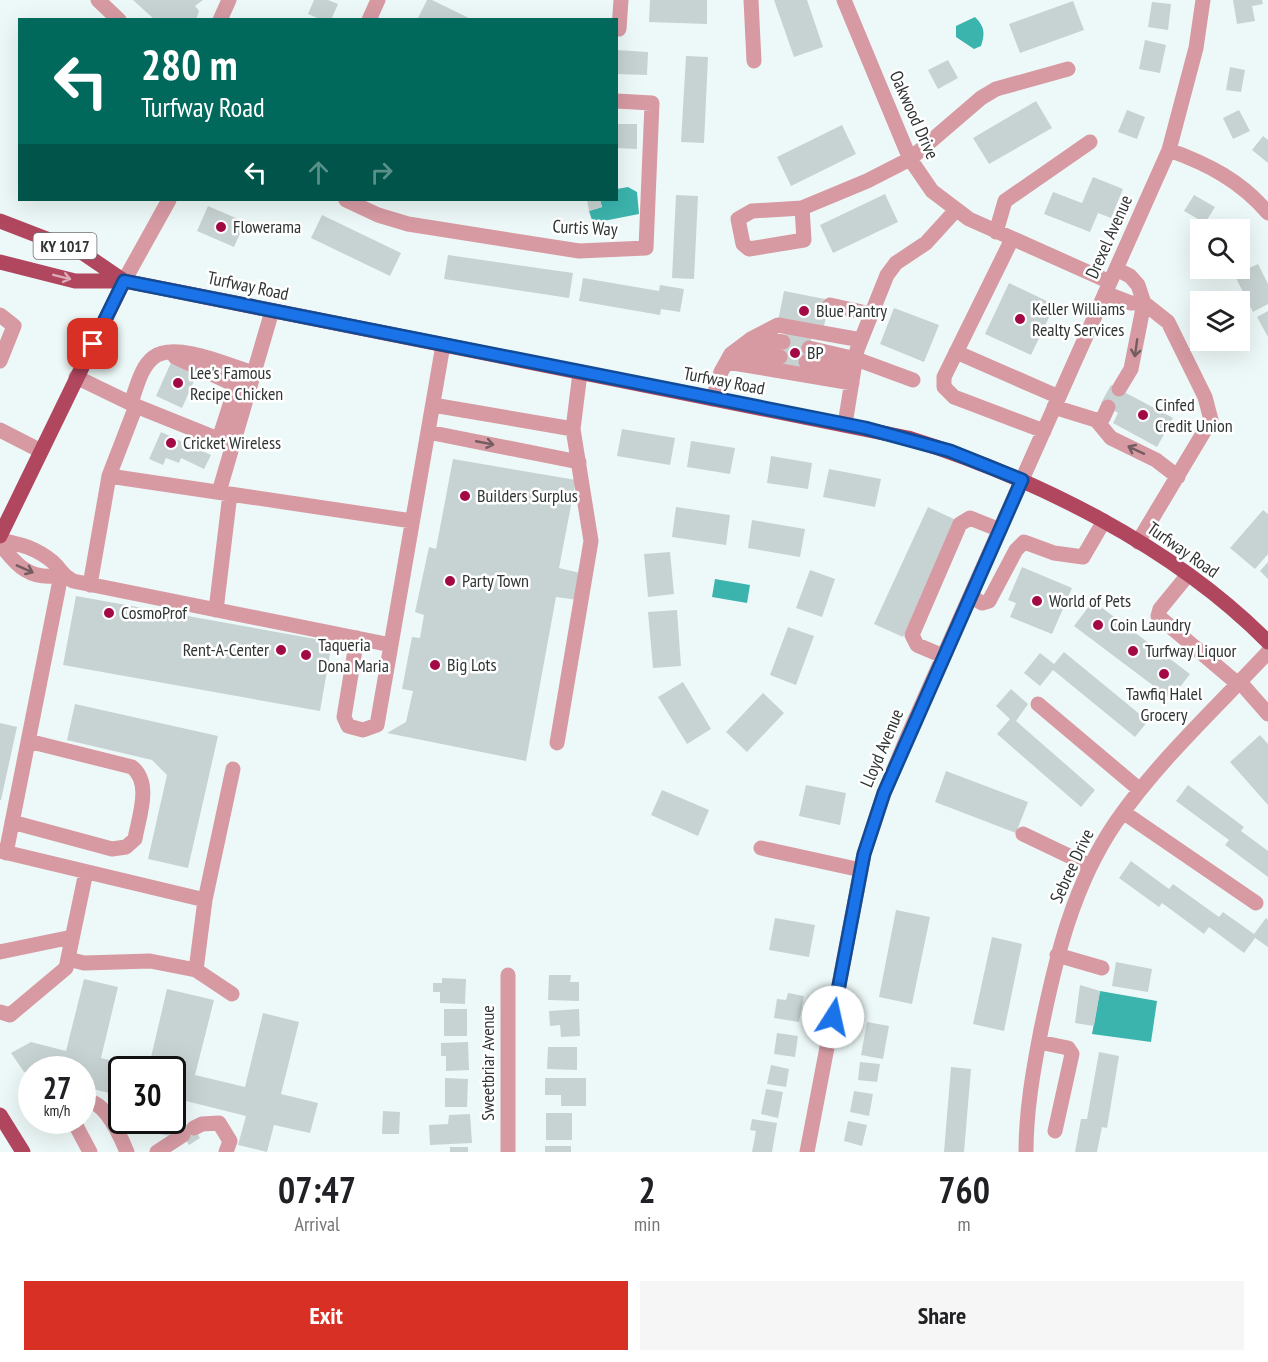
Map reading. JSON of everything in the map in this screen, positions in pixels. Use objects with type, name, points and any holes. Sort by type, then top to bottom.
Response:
[{"type":"main road","name":"Turfway Road","points":[[0,221],[83,253],[124,281]]},
{"type":"main road","name":"Turfway Road","points":[[0,262],[75,281],[124,281],[845,424],[950,451],[1022,480],[1104,521],[1187,576],[1268,642]]},
{"type":"main road","points":[[0,536],[124,281]]},
{"type":"main road","points":[[0,1115],[23,1152]]},
{"type":"street","points":[[98,0],[117,18]]},
{"type":"street","points":[[220,18],[229,0]]},
{"type":"street","points":[[370,18],[378,0]]},
{"type":"street","points":[[619,29],[621,0]]},
{"type":"street","points":[[751,0],[754,61]]},
{"type":"street","name":"Drexel Avenue","points":[[1022,480],[1169,150],[1196,48],[1203,0]]},
{"type":"street","name":"Oakwood Drive","points":[[848,2],[910,159],[932,190],[956,210],[996,232],[1110,282]]},
{"type":"street","points":[[802,208],[910,159],[981,98],[996,89],[1068,69]]},
{"type":"street","name":"Curtis Way","points":[[348,201],[378,215],[408,224],[579,251],[646,249],[652,103],[618,101]]},
{"type":"street","points":[[996,232],[1005,201],[1090,142]]},
{"type":"street","points":[[1169,150],[1195,159],[1230,178],[1268,213]]},
{"type":"street","points":[[124,281],[168,201]]},
{"type":"street","points":[[845,424],[861,340],[887,274],[896,263],[926,243],[956,210]]},
{"type":"street","points":[[1012,239],[944,377],[944,387],[954,397],[1044,431]]},
{"type":"street","points":[[1119,389],[1131,369],[1144,303],[1138,285],[1130,276],[1110,282],[1131,303],[1144,303],[1168,322],[1205,397],[1210,420],[1138,542]]},
{"type":"street","points":[[830,305],[870,314]]},
{"type":"street","points":[[216,610],[226,442],[242,388],[253,374],[272,311]]},
{"type":"street","points":[[0,315],[14,326],[0,361]]},
{"type":"street","points":[[713,399],[721,372],[732,356],[754,338],[778,325],[861,340]]},
{"type":"street","points":[[732,356],[782,350],[754,338]]},
{"type":"street","points":[[357,638],[344,717],[348,726],[363,730],[377,725],[443,345]]},
{"type":"street","points":[[90,585],[109,476],[146,366],[153,357],[165,352],[182,351],[253,374]]},
{"type":"street","points":[[165,352],[242,388]]},
{"type":"street","points":[[956,352],[1096,420],[1111,438],[1156,460],[1178,477]]},
{"type":"street","points":[[808,355],[854,372]]},
{"type":"street","points":[[732,356],[913,380]]},
{"type":"street","points":[[557,743],[591,541],[573,429],[580,373]]},
{"type":"street","points":[[76,377],[226,442]]},
{"type":"street","points":[[433,405],[573,429]]},
{"type":"street","points":[[1096,420],[1103,418],[1108,407]]},
{"type":"street","points":[[0,430],[41,451]]},
{"type":"street","points":[[428,432],[579,462]]},
{"type":"street","points":[[109,476],[412,521]]},
{"type":"street","name":"Lloyd Avenue","points":[[807,1152],[861,870],[884,793],[1022,480]]},
{"type":"street","points":[[943,656],[917,645],[912,635],[960,524],[970,518],[1000,530]]},
{"type":"street","points":[[970,596],[982,603],[989,601],[1016,550],[1024,542],[1054,553],[1083,557],[1104,521]]},
{"type":"street","points":[[0,542],[27,545],[55,564],[61,575],[73,581],[391,645]]},
{"type":"street","points":[[0,542],[14,564],[45,578],[61,575]]},
{"type":"street","points":[[61,575],[12,822],[3,852],[205,900]]},
{"type":"street","points":[[1187,576],[1160,609],[1158,616],[1239,683],[1268,714]]},
{"type":"street","name":"Sebree Drive","points":[[1026,1152],[1026,1127],[1039,1042],[1057,955],[1075,898],[1090,866],[1140,790],[1268,652]]},
{"type":"street","points":[[1038,704],[1140,790]]},
{"type":"street","points":[[12,822],[112,849],[126,847],[135,839],[144,783],[140,773],[132,767],[28,741]]},
{"type":"street","points":[[196,970],[205,900],[233,769]]},
{"type":"street","points":[[1123,813],[1256,903]]},
{"type":"street","points":[[1023,834],[1090,866]]},
{"type":"street","points":[[761,848],[861,870]]},
{"type":"street","points":[[0,1012],[10,1015],[66,968],[86,872]]},
{"type":"street","points":[[0,952],[72,937]]},
{"type":"street","points":[[1057,955],[1102,968]]},
{"type":"street","points":[[68,959],[84,963],[150,962],[196,970],[232,994]]},
{"type":"street","name":"Sweetbriar Avenue","points":[[508,975],[508,1152]]},
{"type":"street","points":[[1039,1042],[1068,1048],[1072,1054],[1055,1131]]},
{"type":"street","points":[[96,1103],[105,1112],[127,1152]]},
{"type":"street","points":[[158,1152],[202,1124],[219,1123],[230,1140],[226,1152]]},
{"type":"street","points":[[80,1134],[90,1152]]},
{"type":"water","points":[[975,17],[981,24],[983,34],[981,46],[974,49],[956,37],[956,26]]},
{"type":"water","points":[[628,187],[637,192],[639,214],[593,223],[589,211],[602,207],[600,201],[618,201],[618,189]]},
{"type":"water","points":[[715,579],[750,585],[747,603],[712,597]]},
{"type":"water","points":[[1100,991],[1157,1001],[1151,1042],[1092,1034]]},
{"type":"building","points":[[133,0],[203,0],[195,6],[199,11],[197,18],[153,18]]},
{"type":"building","points":[[314,0],[328,0],[338,4],[332,18],[317,18],[308,14]]},
{"type":"building","points":[[427,0],[432,0],[469,18],[418,18]]},
{"type":"building","points":[[650,0],[707,0],[707,24],[649,22]]},
{"type":"building","points":[[774,0],[807,0],[823,47],[794,57]]},
{"type":"building","points":[[1233,0],[1262,0],[1263,4],[1252,6],[1255,21],[1237,24]]},
{"type":"building","points":[[1073,1],[1084,30],[1020,53],[1009,24]]},
{"type":"building","points":[[1152,2],[1171,4],[1168,30],[1148,27]]},
{"type":"building","points":[[1145,40],[1166,45],[1160,73],[1139,69]]},
{"type":"building","points":[[618,50],[648,52],[647,75],[618,74]]},
{"type":"building","points":[[686,56],[708,57],[704,143],[681,142]]},
{"type":"building","points":[[948,60],[958,78],[938,89],[928,70]]},
{"type":"building","points":[[1230,67],[1245,70],[1241,92],[1226,90]]},
{"type":"building","points":[[1036,101],[1052,128],[989,164],[973,138]]},
{"type":"building","points":[[1127,110],[1145,117],[1137,139],[1118,132]]},
{"type":"building","points":[[1239,110],[1250,131],[1233,139],[1223,118]]},
{"type":"building","points":[[618,124],[637,124],[637,149],[618,148]]},
{"type":"building","points":[[842,125],[856,154],[791,186],[777,157]]},
{"type":"building","points":[[1263,136],[1268,140],[1268,163],[1252,150]]},
{"type":"building","points":[[1093,177],[1123,189],[1111,218],[1098,213],[1090,232],[1044,214],[1053,192],[1082,203]]},
{"type":"building","points":[[885,194],[898,222],[833,253],[820,225]]},
{"type":"building","points":[[676,195],[698,196],[694,279],[672,278]]},
{"type":"building","points":[[1194,195],[1215,207],[1208,219],[1198,219],[1184,211]]},
{"type":"building","points":[[587,201],[600,201],[602,207],[589,211]]},
{"type":"building","points":[[208,206],[245,222],[234,247],[197,231]]},
{"type":"building","points":[[322,215],[401,253],[390,276],[311,238]]},
{"type":"building","points":[[448,255],[573,273],[569,298],[444,279]]},
{"type":"building","points":[[1258,264],[1268,284],[1268,304],[1253,312],[1250,306],[1250,291],[1242,291],[1236,279],[1250,279],[1250,268]]},
{"type":"building","points":[[583,278],[659,291],[660,285],[684,289],[680,312],[661,309],[660,315],[579,301]]},
{"type":"building","points":[[1009,283],[1055,305],[1031,355],[985,334]]},
{"type":"building","name":"Blue Pantry","points":[[784,291],[830,300],[823,330],[778,321]]},
{"type":"building","points":[[894,308],[939,325],[924,362],[880,344]]},
{"type":"building","points":[[1268,311],[1268,337],[1257,317]]},
{"type":"building","name":"BP","points":[[786,330],[812,335],[804,373],[778,367]]},
{"type":"building","name":"Lee's Famous Recipe Chicken","points":[[173,358],[199,370],[182,408],[156,396]]},
{"type":"building","name":"Cinfed Credit Union","points":[[1111,385],[1173,418],[1157,447],[1113,423],[1118,413],[1101,403]]},
{"type":"building","points":[[622,429],[675,438],[670,465],[617,456]]},
{"type":"building","name":"Cricket Wireless","points":[[161,432],[211,455],[204,469],[181,458],[179,463],[166,458],[163,465],[149,459]]},
{"type":"building","points":[[691,441],[735,448],[730,474],[687,467]]},
{"type":"building","points":[[771,456],[812,463],[808,489],[767,483]]},
{"type":"building","points":[[453,459],[576,480],[559,568],[580,573],[578,600],[556,597],[526,761],[387,733],[406,722],[413,691],[402,689],[412,637],[420,638],[424,615],[415,612],[429,547],[436,549]]},
{"type":"building","points":[[829,469],[881,479],[875,507],[823,497]]},
{"type":"building","points":[[676,507],[730,515],[726,545],[672,537]]},
{"type":"building","points":[[928,507],[956,520],[903,637],[874,624]]},
{"type":"building","points":[[1263,510],[1268,514],[1268,554],[1255,569],[1230,548]]},
{"type":"building","points":[[752,520],[805,529],[800,557],[748,548]]},
{"type":"building","points":[[670,552],[674,594],[648,597],[644,554]]},
{"type":"building","points":[[1268,562],[1268,579],[1260,571]]},
{"type":"building","points":[[1022,567],[1072,588],[1052,634],[1010,617],[1016,603],[1008,600]]},
{"type":"building","points":[[810,570],[835,579],[822,617],[796,608]]},
{"type":"building","points":[[76,596],[332,642],[320,711],[63,665]]},
{"type":"building","points":[[1093,601],[1190,674],[1171,699],[1074,626]]},
{"type":"building","points":[[677,610],[681,666],[653,668],[648,612]]},
{"type":"building","points":[[788,627],[814,636],[796,685],[770,675]]},
{"type":"building","points":[[1064,652],[1148,721],[1135,737],[1053,670],[1040,686],[1024,673],[1040,653],[1054,664]]},
{"type":"building","points":[[683,682],[711,729],[687,744],[658,697]]},
{"type":"building","points":[[1011,689],[1028,704],[1016,721],[1095,790],[1081,807],[997,734],[1010,719],[996,706]]},
{"type":"building","points":[[763,693],[784,713],[747,752],[726,732]]},
{"type":"building","points":[[75,704],[218,736],[188,868],[148,859],[167,775],[152,760],[67,740]]},
{"type":"building","points":[[0,723],[17,727],[1,800],[0,800]]},
{"type":"building","points":[[1260,735],[1268,744],[1268,805],[1230,762]]},
{"type":"building","points":[[946,771],[1028,802],[1016,833],[935,802]]},
{"type":"building","points":[[806,785],[846,793],[840,825],[799,816]]},
{"type":"building","points":[[1188,785],[1244,827],[1241,831],[1268,851],[1268,877],[1225,845],[1229,840],[1176,801]]},
{"type":"building","points":[[662,790],[709,810],[698,836],[651,815]]},
{"type":"building","points":[[1131,861],[1169,889],[1173,884],[1219,917],[1223,912],[1254,934],[1266,918],[1268,920],[1268,947],[1255,938],[1244,953],[1209,927],[1204,934],[1162,903],[1159,907],[1119,878]]},
{"type":"building","points":[[896,910],[930,917],[912,1004],[879,997]]},
{"type":"building","points":[[775,918],[815,925],[809,957],[769,950]]},
{"type":"building","points":[[992,937],[1022,944],[1004,1031],[973,1024]]},
{"type":"building","points":[[1116,962],[1152,969],[1148,992],[1112,986]]},
{"type":"building","points":[[549,975],[571,975],[570,982],[579,982],[579,1001],[548,1000]]},
{"type":"building","points":[[442,978],[466,979],[465,1004],[440,1003],[440,992],[433,992],[433,983],[442,983]]},
{"type":"building","points":[[84,979],[118,987],[101,1058],[108,1060],[108,1093],[96,1090],[96,1056],[18,1056],[18,1063],[11,1053],[31,1042],[66,1051]]},
{"type":"building","points":[[1080,985],[1100,991],[1094,1026],[1075,1023]]},
{"type":"building","points":[[167,989],[214,1000],[195,1075],[245,1087],[263,1013],[299,1022],[281,1094],[318,1103],[310,1133],[274,1125],[267,1152],[238,1145],[246,1116],[186,1101],[186,1056],[151,1056]]},
{"type":"building","points":[[788,993],[804,996],[799,1022],[774,1018],[777,999],[786,1000]]},
{"type":"building","points":[[444,1009],[467,1009],[467,1036],[444,1036]]},
{"type":"building","points":[[579,1009],[580,1036],[561,1037],[560,1025],[550,1026],[549,1011]]},
{"type":"building","points":[[867,1022],[889,1026],[883,1059],[861,1055]]},
{"type":"building","points":[[777,1033],[798,1036],[795,1057],[774,1054]]},
{"type":"building","points":[[468,1042],[469,1070],[446,1071],[446,1056],[441,1056],[441,1043]]},
{"type":"building","points":[[548,1047],[577,1047],[577,1070],[547,1069]]},
{"type":"building","points":[[1099,1052],[1119,1056],[1107,1128],[1102,1127],[1097,1152],[1075,1152],[1081,1119],[1087,1119]]},
{"type":"building","points":[[860,1062],[880,1064],[877,1082],[858,1080]]},
{"type":"building","points":[[771,1065],[789,1069],[786,1087],[767,1084]]},
{"type":"building","points":[[951,1067],[971,1069],[964,1152],[944,1152]]},
{"type":"building","points":[[445,1078],[468,1079],[467,1107],[445,1107]]},
{"type":"building","points":[[545,1078],[586,1078],[586,1106],[561,1106],[561,1095],[545,1095]]},
{"type":"building","points":[[766,1089],[783,1092],[778,1118],[761,1114]]},
{"type":"building","points":[[854,1091],[873,1094],[869,1116],[850,1112]]},
{"type":"building","points":[[383,1111],[400,1112],[399,1134],[382,1134]]},
{"type":"building","points":[[546,1113],[572,1113],[572,1140],[546,1140]]},
{"type":"building","points":[[470,1114],[472,1143],[430,1145],[429,1125],[448,1124],[449,1115]]},
{"type":"building","points":[[752,1119],[777,1123],[772,1152],[752,1152],[756,1131],[750,1130]]},
{"type":"building","points":[[848,1121],[867,1125],[862,1146],[844,1141]]},
{"type":"building","points":[[190,1122],[200,1138],[189,1145],[183,1134],[186,1134],[186,1125]]},
{"type":"building","points":[[159,1134],[177,1134],[176,1137]]},
{"type":"building","points":[[545,1146],[571,1146],[571,1152],[545,1152]]},
{"type":"building","points":[[450,1147],[468,1147],[468,1152],[450,1152]]},
{"type":"tunnel","points":[[783,342],[809,348]]},
{"type":"tunnel","points":[[780,357],[806,362]]},
{"type":"place","name":"Flowerama","points":[[221,227]]},
{"type":"place","name":"Blue Pantry","points":[[804,311]]},
{"type":"place","name":"Keller Williams Realty Services","points":[[1020,319]]},
{"type":"place","name":"BP","points":[[795,353]]},
{"type":"place","name":"Lee's Famous Recipe Chicken","points":[[178,383]]},
{"type":"place","name":"Cinfed Credit Union","points":[[1143,415]]},
{"type":"place","name":"Cricket Wireless","points":[[171,443]]},
{"type":"place","name":"Builders Surplus","points":[[465,496]]},
{"type":"place","name":"Party Town","points":[[450,581]]},
{"type":"place","name":"World of Pets","points":[[1037,601]]},
{"type":"place","name":"CosmoProf","points":[[109,613]]},
{"type":"place","name":"Coin Laundry","points":[[1098,625]]},
{"type":"place","name":"Rent-A-Center","points":[[281,650]]},
{"type":"place","name":"Turfway Liquor","points":[[1133,651]]},
{"type":"place","name":"Taqueria Dona Maria","points":[[306,655]]},
{"type":"place","name":"Big Lots","points":[[435,665]]},
{"type":"place","name":"Tawfiq Halel Grocery","points":[[1164,674]]},
{"type":"route","points":[[93,344],[124,281],[865,428],[950,451],[1022,480],[909,733],[874,821],[864,854],[833,1017]]}]
